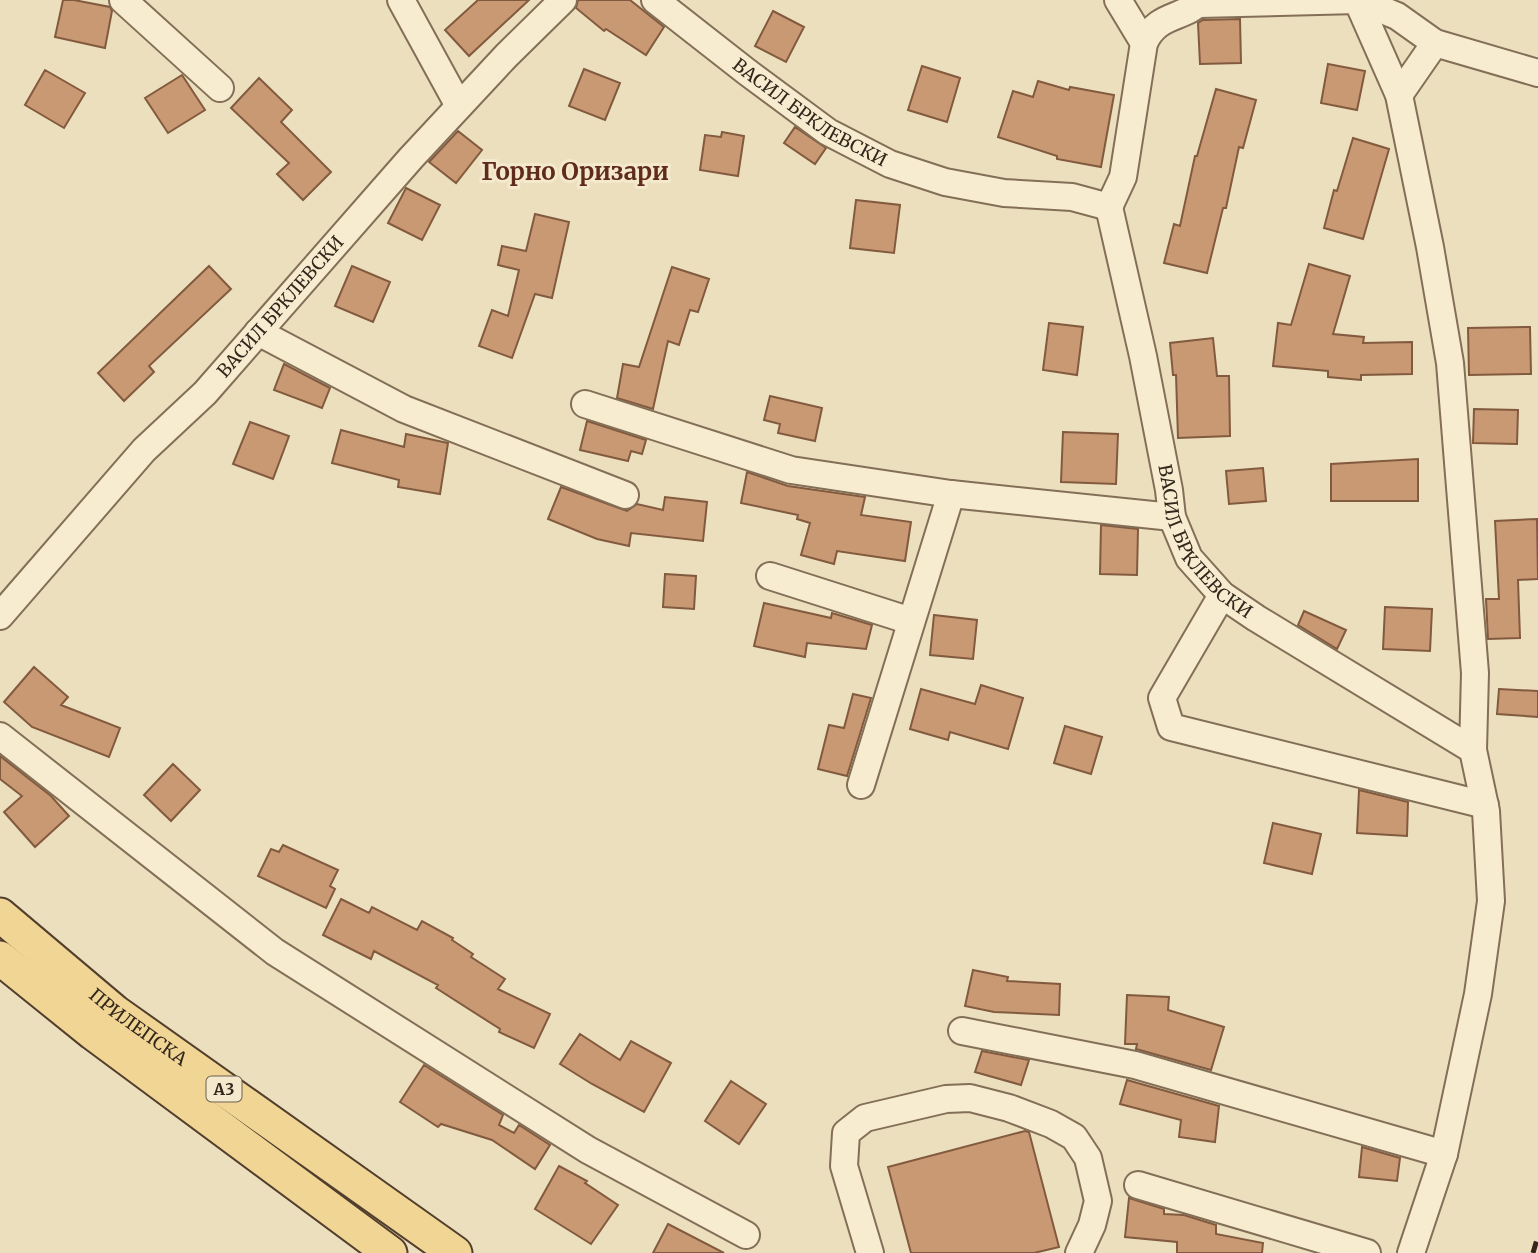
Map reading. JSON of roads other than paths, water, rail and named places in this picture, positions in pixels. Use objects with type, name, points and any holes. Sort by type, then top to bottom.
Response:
[{"type":"main road","name":"ПРИЛЕПСКА","points":[[0,915],[115,1012],[455,1253]]},
{"type":"main road","name":"ПРИЛЕПСКА","points":[[0,958],[93,1033],[390,1253]]},
{"type":"street","points":[[123,0],[220,88]]},
{"type":"street","points":[[401,0],[459,107]]},
{"type":"street","name":"ВАСИЛ БРКЛЕВСКИ","points":[[0,616],[144,450],[205,393],[459,107],[563,0]]},
{"type":"street","name":"ВАСИЛ БРКЛЕВСКИ","points":[[655,0],[819,126],[890,164],[944,182],[1004,193],[1072,197],[1109,207],[1143,356],[1172,517],[1189,558],[1222,594],[1256,618],[1473,750]]},
{"type":"street","points":[[1118,0],[1144,43]]},
{"type":"street","points":[[1109,207],[1123,177],[1144,43],[1150,29],[1200,2],[1358,0],[1397,16],[1435,43],[1538,73]]},
{"type":"street","points":[[1358,0],[1399,95],[1450,363],[1475,673],[1473,750],[1485,805],[1491,901],[1478,995],[1444,1154],[1411,1253]]},
{"type":"street","points":[[1399,95],[1435,43]]},
{"type":"street","points":[[258,332],[404,409],[625,495]]},
{"type":"street","points":[[585,404],[791,470],[951,494],[1172,517]]},
{"type":"street","points":[[861,785],[951,494]]},
{"type":"street","points":[[770,576],[911,621]]},
{"type":"street","points":[[1222,594],[1163,698],[1171,727],[1485,805]]},
{"type":"street","points":[[0,736],[275,952],[589,1150],[746,1235]]},
{"type":"street","points":[[962,1031],[1135,1065],[1444,1154]]},
{"type":"street","points":[[870,1253],[844,1166],[846,1133],[865,1118],[946,1099],[970,1098],[1009,1108],[1051,1124],[1074,1137],[1088,1158],[1098,1201],[1092,1225],[1079,1253]]},
{"type":"street","points":[[1138,1185],[1367,1253]]},
{"type":"railway","points":[[1533,1253],[1538,1236]]},
{"type":"district","name":"Горно Оризари","points":[[575,172]]}]
